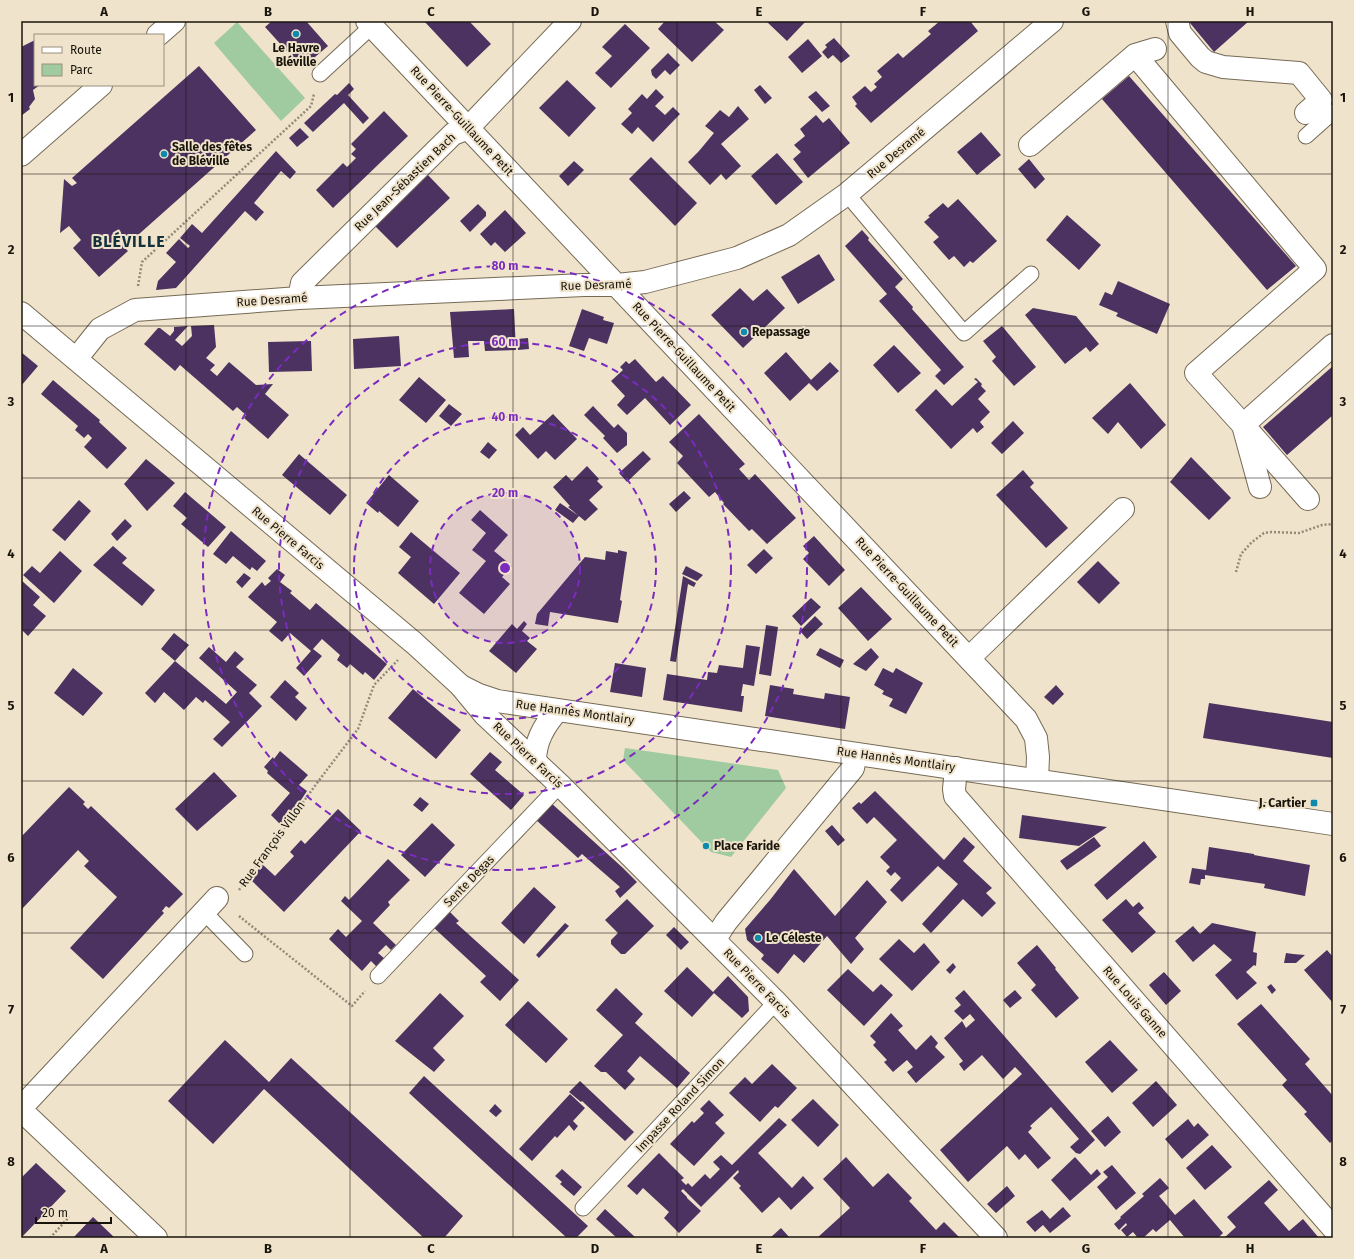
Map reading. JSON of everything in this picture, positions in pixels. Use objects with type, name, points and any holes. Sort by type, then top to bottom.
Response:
[{"type":"street","points":[[159,34],[174,21]]},
{"type":"street","name":"Rue Jean-Sébastien Bach","points":[[299,298],[302,283],[447,139],[453,134],[468,128],[570,21]]},
{"type":"street","name":"Rue Desramé","points":[[76,359],[100,329],[135,310],[299,298],[576,285],[617,285],[645,282],[737,258],[789,235],[847,194],[1052,21]]},
{"type":"street","points":[[1178,21],[1180,33],[1206,62],[1223,67],[1299,74],[1321,100],[1306,113]]},
{"type":"street","name":"Rue Pierre-Guillaume Petit","points":[[369,23],[1026,719],[1036,738],[1038,757],[1037,780]]},
{"type":"street","points":[[1030,144],[1135,55],[1155,49]]},
{"type":"street","points":[[1135,55],[1315,269],[1196,373],[1308,499]]},
{"type":"street","points":[[21,155],[100,86]]},
{"type":"street","name":"Rue Pierre Farcis","points":[[21,313],[414,643],[461,686],[485,716],[560,785],[715,939],[776,1002],[996,1238]]},
{"type":"street","points":[[1243,425],[1333,345]]},
{"type":"street","points":[[1243,425],[1260,487]]},
{"type":"street","name":"Rue Pierre-Guillaume Petit","points":[[969,658],[1123,509]]},
{"type":"street","name":"Rue Hannès Montlairy","points":[[461,686],[478,695],[497,701],[1333,824]]},
{"type":"street","points":[[535,761],[536,747],[541,735],[547,723],[558,710]]},
{"type":"street","points":[[715,939],[726,922],[853,768],[856,754]]},
{"type":"street","name":"Rue Louis Ganne","points":[[956,768],[954,789],[955,796],[1333,1228]]},
{"type":"street","points":[[156,1238],[21,1109],[210,905]]},
{"type":"lane","points":[[320,74],[369,23]]},
{"type":"lane","points":[[1306,136],[1333,112]]},
{"type":"lane","points":[[847,194],[964,333],[1031,274]]},
{"type":"lane","name":"Sente Degas","points":[[378,976],[560,785]]},
{"type":"lane","points":[[210,905],[245,954]]},
{"type":"lane","name":"Impasse Roland Simon","points":[[583,1208],[776,1002]]},
{"type":"path","points":[[135,310],[142,262],[311,106],[320,74]]},
{"type":"path","points":[[1236,572],[1241,554],[1252,542],[1264,533],[1299,533],[1322,525],[1333,524]]},
{"type":"path","name":"Rue François Villon","points":[[210,905],[238,892],[358,729],[374,686],[414,643]]},
{"type":"path","points":[[210,905],[352,1006],[378,976]]},
{"type":"path","points":[[50,1238],[69,1217]]},
{"type":"green space","points":[[237,22],[305,98],[281,121],[214,43]]},
{"type":"green space","points":[[625,748],[778,770],[786,788],[731,857],[711,852],[623,760]]},
{"type":"building","points":[[272,21],[306,21],[328,46],[302,68],[265,27]]},
{"type":"building","points":[[424,21],[469,21],[491,44],[467,67]]},
{"type":"building","points":[[665,21],[714,21],[724,30],[692,62],[658,29]]},
{"type":"building","points":[[766,21],[806,21],[787,41]]},
{"type":"building","points":[[940,21],[970,21],[978,31],[871,123],[855,106],[857,104],[852,97],[865,86],[871,92],[877,87],[874,84],[882,77],[877,71],[898,53],[903,58],[931,34],[928,31]]},
{"type":"building","points":[[1192,21],[1249,21],[1214,52],[1190,23]]},
{"type":"building","points":[[625,24],[650,48],[611,88],[595,73],[612,56],[602,47]]},
{"type":"building","points":[[834,38],[850,56],[841,63],[833,55],[828,59],[822,52],[827,47],[825,45]]},
{"type":"building","points":[[808,39],[822,56],[802,73],[788,57]]},
{"type":"building","points":[[34,40],[34,86],[39,86],[33,90],[35,99],[29,107],[30,109],[21,116],[21,47]]},
{"type":"building","points":[[668,53],[680,65],[670,75],[665,70],[656,79],[652,75],[651,70]]},
{"type":"building","name":"Salle des fêtes de Bléville","points":[[199,66],[256,130],[129,243],[125,237],[119,242],[128,251],[99,277],[73,248],[81,240],[69,226],[60,233],[64,179],[72,186],[77,183],[72,178]]},
{"type":"building","points":[[1129,76],[1296,266],[1267,290],[1102,99]]},
{"type":"building","points":[[567,80],[596,108],[569,137],[539,108]]},
{"type":"building","points":[[349,83],[354,89],[348,95],[369,118],[363,124],[344,103],[313,132],[304,123]]},
{"type":"building","points":[[760,85],[772,98],[765,104],[754,90]]},
{"type":"building","points":[[656,89],[664,97],[655,106],[665,115],[673,107],[680,114],[653,142],[638,127],[632,134],[621,124],[632,113],[628,109],[642,94],[647,99]]},
{"type":"building","points":[[816,91],[830,106],[822,112],[808,97]]},
{"type":"building","points":[[738,106],[749,119],[721,144],[741,166],[726,180],[721,174],[710,185],[688,162],[714,133],[705,126],[720,110],[729,117]]},
{"type":"building","points":[[384,111],[408,136],[333,208],[316,190],[343,163],[347,167],[356,158],[351,154],[356,149],[351,144]]},
{"type":"building","points":[[816,115],[823,123],[829,118],[850,143],[808,178],[793,159],[801,152],[794,145],[805,136],[800,129]]},
{"type":"building","points":[[300,128],[309,137],[297,147],[289,138]]},
{"type":"building","points":[[981,132],[1001,155],[977,175],[957,152]]},
{"type":"building","points":[[276,151],[296,172],[290,179],[281,171],[254,203],[264,212],[256,221],[245,211],[176,288],[156,290],[158,281],[176,262],[166,253],[179,239],[188,248],[190,246],[180,238],[192,224],[202,233]]},
{"type":"building","points":[[777,153],[803,182],[776,205],[751,176]]},
{"type":"building","points":[[651,157],[697,203],[675,226],[629,179]]},
{"type":"building","points":[[1029,159],[1045,179],[1035,189],[1018,169]]},
{"type":"building","points":[[574,161],[584,170],[568,186],[559,176]]},
{"type":"building","points":[[427,174],[450,198],[397,248],[375,226]]},
{"type":"building","points":[[958,199],[997,241],[973,263],[970,261],[964,267],[954,256],[949,260],[933,242],[939,237],[924,222],[930,217],[928,216],[943,203],[948,208]]},
{"type":"building","points":[[478,204],[486,212],[486,216],[470,232],[460,221]]},
{"type":"building","points":[[505,210],[526,233],[505,252],[495,242],[491,246],[480,234]]},
{"type":"building","points":[[1067,215],[1101,245],[1079,270],[1046,240]]},
{"type":"building","points":[[862,230],[869,238],[868,240],[903,279],[895,287],[913,307],[912,309],[964,367],[944,385],[935,376],[941,370],[879,301],[887,294],[845,246]]},
{"type":"building","points":[[819,254],[835,280],[798,304],[781,277]]},
{"type":"building","points":[[1118,281],[1170,304],[1157,334],[1116,316],[1118,313],[1099,305],[1105,292],[1112,295]]},
{"type":"building","name":"Repassage","points":[[740,288],[753,301],[767,289],[785,308],[743,348],[711,315]]},
{"type":"building","points":[[1033,308],[1076,316],[1099,344],[1090,352],[1086,347],[1065,364],[1025,315]]},
{"type":"building","points":[[514,309],[516,350],[485,351],[484,341],[468,341],[469,357],[454,358],[450,312]]},
{"type":"building","points":[[582,309],[604,317],[603,320],[614,323],[607,344],[589,338],[584,351],[569,346]]},
{"type":"building","points":[[214,325],[216,347],[206,358],[215,365],[210,370],[217,376],[229,362],[256,385],[273,384],[265,394],[289,415],[268,439],[244,418],[246,415],[237,407],[233,411],[180,365],[175,371],[144,344],[158,328],[170,336],[174,331],[174,327],[188,326],[175,340],[182,346],[192,336],[191,326]]},
{"type":"building","points":[[1002,326],[1036,367],[1014,386],[992,361],[996,357],[983,341]]},
{"type":"building","points":[[399,336],[401,366],[354,369],[353,339]]},
{"type":"building","points":[[528,338],[529,349],[518,350],[517,339]]},
{"type":"building","points":[[311,341],[312,371],[269,372],[268,342]]},
{"type":"building","points":[[894,345],[921,373],[898,393],[873,365]]},
{"type":"building","points":[[21,352],[38,366],[21,386]]},
{"type":"building","points":[[786,352],[811,380],[830,362],[839,371],[817,391],[809,383],[790,401],[764,373]]},
{"type":"building","points":[[635,359],[656,382],[663,376],[691,405],[670,425],[645,398],[627,415],[617,405],[625,396],[611,381],[623,370],[620,367],[626,361],[629,364]]},
{"type":"building","points":[[1333,366],[1333,415],[1287,455],[1263,427]]},
{"type":"building","points":[[419,377],[446,400],[426,423],[399,400]]},
{"type":"building","points":[[976,378],[986,391],[978,399],[990,412],[980,422],[984,427],[977,433],[973,428],[951,449],[915,410],[936,389],[952,406],[978,382],[974,379]]},
{"type":"building","points":[[53,380],[100,420],[99,422],[127,448],[107,469],[84,447],[92,438],[88,434],[84,438],[75,430],[78,426],[41,394]]},
{"type":"building","points":[[1130,383],[1166,425],[1141,449],[1118,422],[1108,434],[1092,418]]},
{"type":"building","points":[[449,404],[462,414],[451,426],[439,416]]},
{"type":"building","points":[[593,406],[614,428],[618,424],[627,433],[627,445],[617,453],[603,438],[605,436],[584,415]]},
{"type":"building","points":[[553,414],[577,439],[555,460],[546,451],[538,459],[515,435],[523,427],[530,435]]},
{"type":"building","points":[[699,414],[745,464],[739,469],[749,480],[755,474],[796,518],[767,544],[752,529],[749,531],[723,504],[724,503],[715,492],[709,497],[677,463],[683,456],[669,442]]},
{"type":"building","points":[[1013,421],[1024,433],[1002,454],[991,443]]},
{"type":"building","points":[[488,442],[497,450],[489,459],[480,452]]},
{"type":"building","points":[[643,451],[651,459],[627,482],[619,473]]},
{"type":"building","points":[[299,454],[347,495],[330,515],[282,475]]},
{"type":"building","points":[[1191,457],[1231,498],[1209,520],[1170,482]]},
{"type":"building","points":[[146,459],[175,483],[147,511],[124,484]]},
{"type":"building","points":[[587,466],[599,479],[597,481],[603,487],[589,500],[598,509],[585,521],[568,507],[570,506],[553,487],[566,475],[572,481]]},
{"type":"building","points":[[1023,470],[1034,483],[1030,487],[1068,528],[1046,548],[996,495]]},
{"type":"building","points":[[389,475],[419,501],[398,527],[379,511],[378,513],[366,503]]},
{"type":"building","points":[[684,491],[691,498],[676,512],[669,504]]},
{"type":"building","points":[[185,492],[226,527],[208,547],[181,524],[187,518],[173,506]]},
{"type":"building","points":[[79,500],[91,511],[65,541],[52,530]]},
{"type":"building","points":[[560,503],[579,516],[573,523],[555,510]]},
{"type":"building","points":[[480,510],[508,535],[494,551],[512,566],[502,577],[510,584],[484,614],[459,593],[486,561],[472,550],[486,533],[471,520]]},
{"type":"building","points":[[125,519],[132,526],[117,541],[111,534]]},
{"type":"building","points":[[231,531],[266,561],[257,571],[252,567],[250,570],[233,556],[226,564],[213,554]]},
{"type":"building","points":[[411,532],[460,573],[434,604],[398,573],[411,557],[399,547]]},
{"type":"building","points":[[814,536],[845,570],[829,586],[803,559],[809,553],[803,546]]},
{"type":"building","points":[[113,546],[127,558],[122,563],[155,590],[142,606],[93,565]]},
{"type":"building","points":[[764,549],[773,558],[756,574],[747,565]]},
{"type":"building","points":[[618,550],[627,552],[620,600],[622,601],[618,623],[550,612],[548,626],[535,624],[537,614],[585,557],[605,560],[606,551],[618,553]]},
{"type":"building","points":[[60,551],[82,571],[54,603],[23,575],[32,566],[40,573]]},
{"type":"building","points":[[1098,561],[1120,583],[1099,604],[1077,582]]},
{"type":"building","points":[[686,566],[703,575],[697,581],[682,574]]},
{"type":"building","points":[[277,569],[285,575],[280,582],[292,591],[290,593],[310,610],[316,603],[387,664],[374,680],[365,672],[363,675],[350,664],[347,668],[337,660],[340,655],[322,639],[313,649],[322,656],[304,676],[296,668],[311,651],[290,633],[282,642],[269,631],[277,622],[248,597],[262,582],[265,586],[271,581],[268,578]]},
{"type":"building","points":[[244,573],[251,578],[242,588],[236,582]]},
{"type":"building","points":[[683,576],[696,583],[694,587],[688,584],[676,662],[670,661]]},
{"type":"building","points":[[21,580],[40,597],[33,605],[46,616],[28,636],[21,629]]},
{"type":"building","points":[[861,587],[892,619],[868,641],[838,608]]},
{"type":"building","points":[[811,598],[821,607],[801,626],[792,616]]},
{"type":"building","points":[[815,616],[823,624],[807,639],[800,631]]},
{"type":"building","points":[[524,621],[527,624],[522,631],[530,638],[527,641],[537,649],[516,673],[489,651],[512,624],[517,629]]},
{"type":"building","points":[[766,625],[778,627],[771,676],[759,674]]},
{"type":"building","points":[[174,633],[189,645],[175,661],[161,649]]},
{"type":"building","points":[[746,645],[760,647],[754,686],[743,684],[741,696],[744,696],[742,712],[663,700],[667,674],[707,680],[708,672],[717,673],[719,665],[743,668]]},
{"type":"building","points":[[209,647],[226,662],[235,651],[244,659],[236,667],[257,685],[249,693],[262,706],[222,747],[213,739],[230,722],[205,700],[203,703],[196,697],[184,710],[164,692],[155,703],[145,693],[175,661],[226,704],[237,692],[199,658]]},
{"type":"building","points":[[820,648],[844,660],[840,668],[816,655]]},
{"type":"building","points":[[871,648],[879,657],[866,671],[853,664]]},
{"type":"building","points":[[615,663],[646,668],[642,697],[610,692]]},
{"type":"building","points":[[73,668],[103,693],[83,716],[54,693]]},
{"type":"building","points":[[883,668],[893,673],[896,668],[923,683],[906,714],[889,706],[893,699],[882,694],[884,691],[874,685]]},
{"type":"building","points":[[285,680],[299,693],[295,697],[307,708],[296,721],[270,697]]},
{"type":"building","points":[[770,685],[794,689],[793,694],[824,699],[825,693],[850,697],[845,729],[765,716]]},
{"type":"building","points":[[1056,685],[1064,694],[1053,705],[1044,697]]},
{"type":"building","points":[[413,689],[461,730],[436,759],[388,718]]},
{"type":"building","points":[[1209,703],[1333,722],[1333,758],[1203,738]]},
{"type":"building","points":[[280,751],[308,775],[299,785],[307,791],[283,827],[271,815],[290,793],[267,773],[268,771],[264,767],[273,757],[274,759]]},
{"type":"building","points":[[490,752],[502,762],[495,770],[524,795],[511,810],[470,774]]},
{"type":"building","points":[[214,772],[237,796],[197,831],[175,809]]},
{"type":"building","points":[[69,787],[85,802],[83,804],[88,809],[91,806],[183,894],[169,908],[166,906],[162,911],[164,913],[103,979],[70,948],[117,897],[84,866],[89,861],[78,850],[21,910],[21,837]]},
{"type":"building","points":[[875,791],[944,860],[964,837],[975,847],[963,861],[992,888],[986,893],[996,903],[982,917],[963,899],[931,933],[922,924],[958,884],[938,866],[902,902],[890,890],[901,878],[895,872],[891,876],[886,871],[890,867],[880,857],[897,840],[874,817],[867,824],[852,808],[859,802],[861,804]]},
{"type":"building","points":[[420,797],[429,804],[422,812],[413,805]]},
{"type":"building","points":[[550,802],[637,882],[620,898],[615,891],[620,887],[582,854],[578,858],[535,819]]},
{"type":"building","points":[[338,809],[361,831],[284,912],[251,880],[262,864],[275,876],[294,856],[290,852],[301,840],[305,844]]},
{"type":"building","points":[[1022,815],[1107,827],[1079,846],[1019,838]]},
{"type":"building","points":[[432,823],[455,845],[425,877],[401,855]]},
{"type":"building","points":[[832,825],[845,840],[838,846],[825,831]]},
{"type":"building","points":[[1094,837],[1101,846],[1067,870],[1060,861]]},
{"type":"building","points":[[1144,841],[1157,857],[1107,900],[1094,885]]},
{"type":"building","points":[[1209,847],[1310,865],[1305,896],[1264,888],[1265,884],[1205,875],[1205,879],[1201,879],[1200,885],[1189,883],[1192,868],[1206,870]]},
{"type":"building","points":[[388,859],[410,880],[388,902],[390,905],[373,923],[396,945],[391,950],[386,945],[378,953],[385,959],[377,967],[371,961],[362,971],[329,939],[338,929],[346,937],[362,921],[341,901],[345,896],[349,900]]},
{"type":"building","points":[[794,869],[835,916],[867,880],[887,902],[855,938],[864,949],[851,964],[827,936],[804,963],[794,954],[778,974],[761,959],[764,955],[747,940],[745,929]]},
{"type":"building","points":[[534,887],[556,907],[524,944],[501,923]]},
{"type":"building","points":[[627,899],[654,926],[625,954],[621,954],[611,944],[611,940],[618,933],[605,920]]},
{"type":"building","points":[[1126,899],[1133,907],[1139,902],[1144,908],[1138,913],[1156,932],[1132,953],[1102,920]]},
{"type":"building","points":[[448,910],[459,921],[456,923],[519,980],[500,1001],[480,982],[486,976],[433,927]]},
{"type":"building","points":[[565,923],[569,926],[539,958],[536,955]]},
{"type":"building","points":[[1212,923],[1256,932],[1253,952],[1257,953],[1256,966],[1254,965],[1246,972],[1257,983],[1237,1000],[1215,975],[1232,960],[1214,944],[1193,962],[1175,941],[1193,926],[1200,934]]},
{"type":"building","points":[[674,927],[689,942],[681,950],[666,935]]},
{"type":"building","points":[[899,939],[914,953],[924,943],[940,962],[912,991],[879,959]]},
{"type":"building","points":[[1037,945],[1079,998],[1056,1018],[1031,990],[1036,985],[1017,963]]},
{"type":"building","points":[[1327,950],[1333,957],[1333,1003],[1304,970]]},
{"type":"building","points":[[1286,953],[1305,955],[1296,963],[1284,963]]},
{"type":"building","points":[[953,963],[956,967],[950,974],[946,970]]},
{"type":"building","points":[[687,967],[713,992],[728,976],[748,997],[749,1011],[742,1018],[714,993],[692,1017],[664,991]]},
{"type":"building","points":[[848,969],[873,992],[881,984],[893,995],[864,1026],[827,990]]},
{"type":"building","points":[[1164,972],[1181,991],[1166,1005],[1149,985]]},
{"type":"building","points":[[1271,984],[1276,990],[1272,994],[1267,987]]},
{"type":"building","points":[[616,988],[643,1014],[635,1023],[690,1073],[677,1088],[640,1056],[627,1071],[635,1079],[625,1090],[606,1072],[601,1072],[594,1066],[623,1035],[596,1010]]},
{"type":"building","points":[[964,990],[1095,1140],[1080,1154],[1076,1153],[1070,1147],[1079,1139],[1051,1107],[1030,1126],[1032,1128],[1028,1132],[1051,1158],[1038,1169],[1025,1154],[1019,1160],[1007,1146],[968,1182],[940,1150],[1022,1074],[1015,1067],[1003,1079],[982,1055],[964,1071],[959,1064],[963,1061],[944,1038],[962,1021],[966,1028],[975,1020],[970,1014],[963,1020],[954,1011],[961,1005],[955,998]]},
{"type":"building","points":[[1015,990],[1022,998],[1010,1008],[1003,1000]]},
{"type":"building","points":[[440,993],[464,1016],[433,1048],[445,1060],[434,1072],[395,1041]]},
{"type":"building","points":[[528,1001],[568,1039],[546,1063],[505,1025]]},
{"type":"building","points":[[1261,1004],[1310,1059],[1305,1064],[1333,1096],[1333,1140],[1330,1143],[1304,1114],[1307,1112],[1282,1085],[1287,1080],[1237,1024]]},
{"type":"building","points":[[891,1013],[903,1026],[898,1030],[916,1050],[931,1035],[938,1043],[935,1047],[945,1057],[916,1083],[907,1072],[913,1067],[907,1060],[893,1072],[884,1062],[887,1060],[873,1045],[876,1042],[870,1036]]},
{"type":"building","points":[[225,1040],[269,1082],[291,1058],[463,1216],[444,1238],[424,1238],[264,1089],[213,1144],[168,1101]]},
{"type":"building","points":[[1110,1040],[1138,1070],[1112,1093],[1085,1062]]},
{"type":"building","points":[[772,1064],[797,1088],[778,1108],[775,1106],[760,1122],[729,1093],[745,1077],[752,1084]]},
{"type":"building","points":[[424,1076],[588,1226],[576,1238],[567,1238],[409,1093]]},
{"type":"building","points":[[580,1081],[634,1132],[625,1141],[582,1101],[581,1102],[569,1092]]},
{"type":"building","points":[[1156,1081],[1177,1105],[1153,1127],[1132,1103]]},
{"type":"building","points":[[570,1094],[585,1108],[573,1121],[578,1126],[574,1131],[569,1125],[557,1138],[555,1136],[532,1161],[519,1149]]},
{"type":"building","points":[[813,1099],[839,1125],[818,1147],[791,1120]]},
{"type":"building","points":[[709,1100],[724,1115],[715,1123],[725,1133],[694,1166],[670,1144],[692,1121],[694,1123],[704,1113],[700,1109]]},
{"type":"building","points":[[495,1104],[502,1111],[496,1117],[489,1111]]},
{"type":"building","points":[[1108,1116],[1121,1132],[1105,1147],[1091,1131]]},
{"type":"building","points":[[779,1118],[787,1125],[758,1153],[792,1188],[803,1176],[814,1188],[791,1210],[779,1197],[762,1213],[739,1188],[741,1186],[733,1178],[739,1172],[738,1170],[701,1207],[683,1189],[681,1191],[701,1211],[679,1233],[664,1218],[669,1212],[643,1188],[637,1195],[627,1186],[659,1153],[684,1178],[681,1180],[686,1185],[688,1183],[692,1187],[705,1174],[710,1179],[720,1169],[713,1162],[721,1155],[732,1165]]},
{"type":"building","points":[[1188,1119],[1194,1127],[1198,1123],[1209,1135],[1182,1159],[1165,1139]]},
{"type":"building","points":[[1212,1145],[1232,1167],[1205,1190],[1186,1168]]},
{"type":"building","points":[[846,1157],[873,1187],[888,1173],[912,1198],[909,1201],[936,1230],[944,1222],[960,1238],[817,1238],[850,1208],[823,1179]]},
{"type":"building","points":[[1075,1157],[1091,1175],[1097,1169],[1101,1174],[1070,1201],[1051,1180]]},
{"type":"building","points":[[36,1163],[66,1191],[21,1238],[21,1178]]},
{"type":"building","points":[[1112,1165],[1136,1193],[1116,1210],[1097,1187],[1108,1177],[1103,1172]]},
{"type":"building","points":[[562,1169],[582,1187],[574,1196],[560,1184],[562,1182],[555,1176]]},
{"type":"building","points":[[1160,1178],[1169,1188],[1159,1196],[1175,1215],[1194,1199],[1223,1233],[1218,1238],[1185,1238],[1170,1220],[1156,1232],[1153,1229],[1143,1238],[1138,1238],[1133,1232],[1127,1237],[1121,1230],[1127,1225],[1126,1223],[1119,1230],[1114,1224],[1144,1196],[1142,1194]]},
{"type":"building","points":[[1269,1180],[1278,1190],[1264,1203],[1289,1231],[1303,1219],[1319,1238],[1224,1238],[1236,1227],[1227,1217]]},
{"type":"building","points":[[1007,1186],[1015,1196],[996,1213],[987,1204]]},
{"type":"building","points":[[1063,1207],[1071,1216],[1050,1233],[1043,1225],[1035,1232],[1026,1222],[1042,1210],[1050,1219]]},
{"type":"building","points":[[605,1209],[636,1238],[617,1238],[596,1219]]},
{"type":"building","points":[[93,1217],[115,1238],[73,1238]]},
{"type":"building","points":[[781,1228],[790,1238],[770,1238]]},
{"type":"place","name":"Le Havre Bléville","points":[[296,34]]},
{"type":"place","name":"Salle des fêtes de Bléville","points":[[164,154]]},
{"type":"place","name":"Repassage","points":[[744,332]]},
{"type":"place","name":"J. Cartier","points":[[1314,803]]},
{"type":"place","name":"Place Faride","points":[[706,846]]},
{"type":"place","name":"Le Céleste","points":[[758,938]]},
{"type":"district","name":"BLÉVILLE","points":[[129,241]]}]
